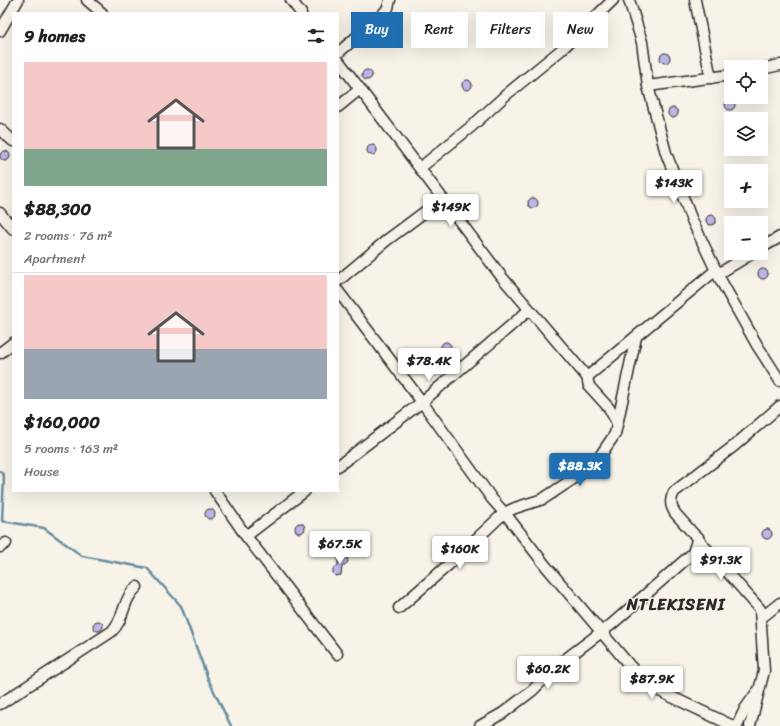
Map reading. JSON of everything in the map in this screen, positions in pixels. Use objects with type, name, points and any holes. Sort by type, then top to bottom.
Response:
[{"type":"street","points":[[0,31],[18,0]]},
{"type":"street","points":[[87,0],[101,12]]},
{"type":"street","points":[[291,0],[299,12]]},
{"type":"street","points":[[339,52],[382,15],[388,8],[390,0]]},
{"type":"street","points":[[420,168],[561,50],[613,0]]},
{"type":"street","points":[[629,0],[642,42],[648,86],[666,153],[699,237],[757,345],[780,381]]},
{"type":"street","points":[[695,0],[711,78]]},
{"type":"street","points":[[339,61],[442,199],[529,310],[588,377],[589,386],[609,408],[617,423]]},
{"type":"street","points":[[768,68],[780,65]]},
{"type":"street","points":[[648,86],[724,76]]},
{"type":"street","points":[[339,106],[360,89]]},
{"type":"street","points":[[0,129],[12,140]]},
{"type":"street","points":[[339,280],[387,240],[442,199]]},
{"type":"street","points":[[0,213],[12,228]]},
{"type":"street","points":[[768,244],[780,237]]},
{"type":"street","points":[[588,377],[717,272],[740,260]]},
{"type":"street","points":[[339,292],[422,402],[492,499],[545,565],[648,684],[733,726]]},
{"type":"street","points":[[339,465],[422,402],[529,310]]},
{"type":"street","points":[[399,608],[455,559],[504,513],[543,499],[598,459],[615,434],[636,337]]},
{"type":"street","points":[[0,353],[12,344]]},
{"type":"street","points":[[750,726],[764,672],[760,630],[760,609],[672,509],[670,501],[674,492],[734,446],[780,406]]},
{"type":"street","points":[[216,492],[246,536],[337,654]]},
{"type":"street","points":[[246,536],[304,492]]},
{"type":"street","points":[[480,726],[503,712],[533,690],[555,667],[602,632],[693,553],[698,537]]},
{"type":"street","points":[[0,704],[111,632],[119,623],[127,598],[137,587]]},
{"type":"street","points":[[761,618],[780,603]]},
{"type":"street","points":[[737,726],[745,709],[761,685]]},
{"type":"building","points":[[663,53],[667,53],[669,54],[669,62],[663,63],[660,60],[660,56]]},
{"type":"building","points":[[365,70],[369,70],[371,71],[371,79],[365,80],[362,77],[362,73]]},
{"type":"building","points":[[465,80],[469,80],[471,81],[471,89],[465,90],[462,87],[462,83]]},
{"type":"building","points":[[725,104],[735,104],[734,109],[732,110],[728,110],[725,107]]},
{"type":"building","points":[[671,108],[675,108],[677,109],[677,117],[671,118],[668,115],[668,111]]},
{"type":"building","points":[[370,145],[374,145],[376,146],[376,154],[370,155],[367,152],[367,148]]},
{"type":"building","points":[[3,151],[7,151],[9,152],[9,160],[3,161],[0,158],[0,154]]},
{"type":"building","points":[[531,198],[535,198],[537,199],[537,207],[531,208],[528,205],[528,201]]},
{"type":"building","points":[[709,215],[713,215],[715,216],[715,224],[709,225],[706,222],[706,218]]},
{"type":"building","points":[[761,269],[765,269],[767,270],[767,278],[761,279],[758,276],[758,272]]},
{"type":"building","points":[[444,342],[448,342],[450,343],[450,351],[444,352],[441,349],[441,345]]},
{"type":"building","points":[[208,509],[212,509],[214,510],[214,518],[208,519],[205,516],[205,512]]},
{"type":"building","points":[[298,523],[302,523],[304,524],[304,532],[298,533],[295,530],[295,526]]},
{"type":"building","points":[[765,529],[769,529],[771,530],[771,538],[765,539],[762,536],[762,532]]},
{"type":"building","points":[[342,555],[347,557],[348,562],[342,567],[341,575],[335,576],[333,574],[333,569],[338,565],[338,558]]},
{"type":"building","points":[[96,621],[100,621],[102,622],[102,630],[96,631],[93,628],[93,624]]},
{"type":"waterway","points":[[0,471],[4,476],[2,521],[44,528],[82,556],[147,568],[181,606],[208,679],[231,726]]},
{"type":"district","name":"NTLEKISENI","points":[[676,604]]}]
